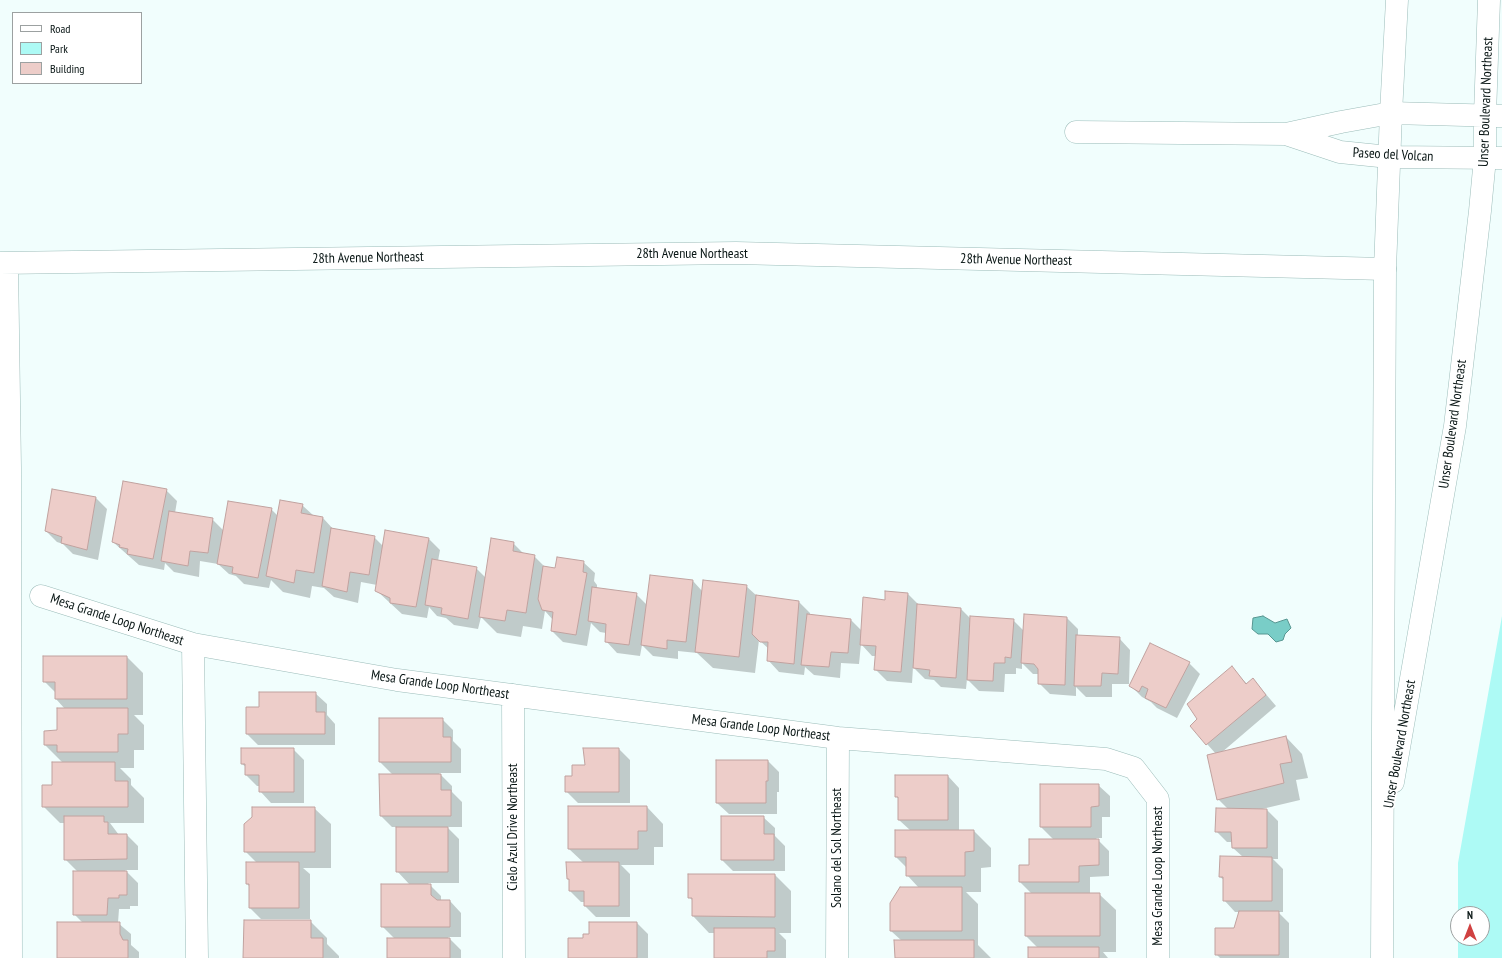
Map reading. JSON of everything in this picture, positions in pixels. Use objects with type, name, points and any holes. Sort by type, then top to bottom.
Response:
[{"type":"street","name":"Unser Boulevard Northeast","points":[[1382,958],[1385,270],[1386,207],[1397,0]]},
{"type":"street","name":"Unser Boulevard Northeast","points":[[1382,844],[1455,426],[1493,158],[1489,0]]},
{"type":"street","name":"Paseo del Volcan","points":[[1076,132],[1286,134],[1391,113],[1493,116]]},
{"type":"street","name":"Paseo del Volcan","points":[[1286,134],[1340,152],[1389,157],[1493,158]]},
{"type":"street","name":"28th Avenue Northeast","points":[[4,263],[736,254],[1385,270]]},
{"type":"street","points":[[4,263],[10,468],[11,958]]},
{"type":"street","name":"Mesa Grande Loop Northeast","points":[[41,596],[193,644],[397,680],[838,738],[1106,759],[1134,768],[1158,799],[1158,958]]},
{"type":"street","name":"Mesa Grande Loop Northeast","points":[[193,644],[197,958]]},
{"type":"street","name":"Cielo Azul Drive Northeast","points":[[513,695],[514,958]]},
{"type":"street","name":"Solano del Sol Northeast","points":[[836,958],[838,738]]},
{"type":"green space","points":[[1502,616],[1502,958],[1458,958],[1458,946],[1490,946],[1490,906],[1458,906],[1458,863]]},
{"type":"shaded area","points":[[1263,616],[1275,623],[1287,619],[1291,628],[1285,634],[1283,640],[1276,642],[1268,634],[1258,634],[1252,629],[1253,618]]},
{"type":"building","points":[[123,481],[167,489],[153,559],[127,554],[128,549],[119,547],[120,545],[112,542]]},
{"type":"building","points":[[52,489],[96,497],[87,550],[61,543],[62,537],[45,531]]},
{"type":"building","points":[[280,500],[303,504],[301,513],[323,517],[314,573],[296,570],[294,583],[266,576]]},
{"type":"building","points":[[228,501],[272,508],[258,578],[232,573],[233,567],[217,564]]},
{"type":"building","points":[[169,511],[213,518],[208,553],[190,551],[188,566],[161,561]]},
{"type":"building","points":[[331,528],[375,536],[369,575],[350,572],[347,592],[322,586]]},
{"type":"building","points":[[385,530],[429,538],[416,607],[390,603],[390,598],[375,591]]},
{"type":"building","points":[[491,538],[514,542],[513,551],[535,555],[526,613],[507,610],[505,621],[479,617]]},
{"type":"building","points":[[557,557],[584,561],[583,572],[587,573],[576,635],[551,631],[553,612],[542,610],[538,599],[543,566],[555,568]]},
{"type":"building","points":[[432,559],[477,567],[468,619],[441,614],[442,608],[425,605]]},
{"type":"building","points":[[650,575],[693,580],[686,642],[667,640],[667,649],[641,645]]},
{"type":"building","points":[[703,580],[747,585],[739,657],[695,652]]},
{"type":"building","points":[[592,587],[637,593],[629,645],[605,642],[606,624],[588,621]]},
{"type":"building","points":[[885,591],[908,593],[901,672],[874,670],[876,646],[860,645],[863,597],[885,600]]},
{"type":"building","points":[[756,595],[799,601],[794,664],[767,661],[768,642],[760,642],[752,634]]},
{"type":"building","points":[[917,604],[961,608],[956,678],[929,676],[930,670],[913,668]]},
{"type":"building","points":[[807,614],[851,619],[848,653],[831,652],[829,667],[801,665]]},
{"type":"building","points":[[1024,614],[1067,617],[1065,685],[1038,684],[1038,669],[1034,664],[1021,663]]},
{"type":"building","points":[[970,616],[1014,619],[1011,658],[1005,657],[1005,663],[994,663],[993,681],[967,680]]},
{"type":"building","points":[[1076,635],[1120,637],[1118,674],[1102,673],[1101,686],[1074,686]]},
{"type":"building","points":[[1150,643],[1190,662],[1166,708],[1145,698],[1148,689],[1142,686],[1139,692],[1129,686]]},
{"type":"building","points":[[43,656],[127,656],[127,699],[55,699],[55,682],[43,682]]},
{"type":"building","points":[[1232,666],[1246,684],[1253,678],[1266,695],[1206,745],[1190,726],[1197,719],[1187,704]]},
{"type":"building","points":[[259,692],[316,692],[316,712],[325,712],[325,734],[246,734],[246,707],[259,707]]},
{"type":"building","points":[[57,708],[128,708],[128,734],[118,734],[118,752],[57,752],[57,745],[44,745],[44,731],[57,730]]},
{"type":"building","points":[[379,718],[443,718],[443,737],[451,737],[451,762],[379,762]]},
{"type":"building","points":[[1286,736],[1292,762],[1280,764],[1284,783],[1217,800],[1207,755]]},
{"type":"building","points":[[241,748],[294,748],[294,792],[259,792],[259,775],[245,775],[245,764],[241,764]]},
{"type":"building","points":[[583,748],[619,748],[619,792],[565,792],[565,776],[572,776],[572,765],[585,765]]},
{"type":"building","points":[[716,760],[768,760],[766,803],[716,803]]},
{"type":"building","points":[[52,762],[115,762],[115,781],[128,781],[128,807],[42,807],[42,785],[52,785]]},
{"type":"building","points":[[379,774],[441,774],[441,790],[451,790],[451,816],[380,816]]},
{"type":"building","points":[[895,775],[948,775],[948,820],[898,820],[898,797],[895,797]]},
{"type":"building","points":[[1040,784],[1099,784],[1099,806],[1091,807],[1091,827],[1040,827]]},
{"type":"building","points":[[568,806],[647,806],[647,831],[638,831],[638,849],[568,849]]},
{"type":"building","points":[[252,807],[315,807],[315,852],[244,852],[244,824],[252,817]]},
{"type":"building","points":[[1216,808],[1267,809],[1267,848],[1232,848],[1231,832],[1215,832]]},
{"type":"building","points":[[64,816],[104,816],[104,822],[108,822],[108,834],[127,834],[127,859],[64,860]]},
{"type":"building","points":[[721,816],[764,816],[764,834],[774,834],[774,860],[721,860]]},
{"type":"building","points":[[396,827],[448,827],[448,872],[396,872]]},
{"type":"building","points":[[895,830],[974,830],[974,851],[965,852],[965,876],[906,876],[906,857],[895,857]]},
{"type":"building","points":[[1029,839],[1099,839],[1099,865],[1079,866],[1079,882],[1019,882],[1019,865],[1029,865]]},
{"type":"building","points":[[1220,856],[1272,857],[1272,901],[1223,901],[1223,877],[1219,877]]},
{"type":"building","points":[[246,862],[299,862],[299,908],[249,908],[249,884],[246,884]]},
{"type":"building","points":[[566,862],[619,862],[619,906],[584,906],[584,891],[569,891],[569,879],[567,879]]},
{"type":"building","points":[[73,871],[127,871],[127,895],[119,895],[119,898],[108,898],[107,915],[73,915]]},
{"type":"building","points":[[688,874],[775,874],[775,917],[692,916],[692,898],[688,898]]},
{"type":"building","points":[[381,884],[431,884],[431,895],[437,900],[450,900],[450,927],[381,927]]},
{"type":"building","points":[[900,887],[962,887],[962,931],[890,931],[890,903]]},
{"type":"building","points":[[1025,893],[1100,893],[1100,936],[1025,936]]},
{"type":"building","points":[[1239,911],[1279,911],[1279,955],[1215,955],[1215,928],[1234,928]]},
{"type":"building","points":[[244,920],[311,920],[311,938],[323,938],[323,958],[243,958]]},
{"type":"building","points":[[57,922],[120,922],[120,934],[123,940],[128,940],[128,958],[57,958]]},
{"type":"building","points":[[589,922],[637,922],[637,958],[568,958],[568,938],[583,938],[583,934],[589,934]]},
{"type":"building","points":[[714,928],[775,928],[775,951],[767,951],[767,958],[714,958]]},
{"type":"building","points":[[387,938],[450,938],[450,958],[387,958]]},
{"type":"building","points":[[894,940],[974,940],[974,958],[895,958]]},
{"type":"building","points":[[1028,947],[1099,947],[1099,958],[1028,958]]}]
